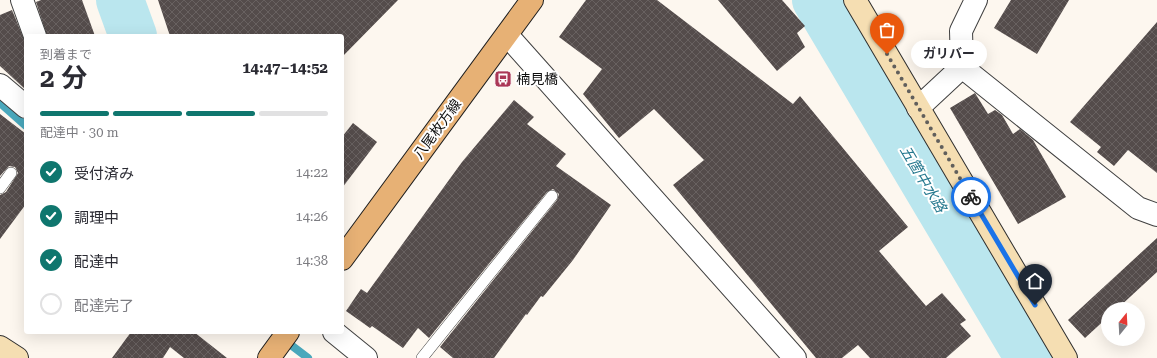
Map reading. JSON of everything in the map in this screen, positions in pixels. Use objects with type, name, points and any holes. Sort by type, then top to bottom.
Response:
[{"type":"main road","name":"八尾枚方線","points":[[344,256],[532,0]]},
{"type":"main road","points":[[855,0],[1066,358]]},
{"type":"main road","points":[[271,355],[287,334]]},
{"type":"main road","points":[[0,347],[17,358]]},
{"type":"street","points":[[22,0],[34,34]]},
{"type":"street","points":[[918,108],[962,67],[961,31],[976,0]]},
{"type":"street","points":[[507,35],[795,358]]},
{"type":"street","points":[[962,67],[1138,208],[1157,215]]},
{"type":"street","points":[[0,85],[24,105]]},
{"type":"street","points":[[336,334],[366,358]]},
{"type":"lane","points":[[0,188],[11,173]]},
{"type":"lane","points":[[422,358],[552,196]]},
{"type":"building","points":[[41,0],[82,0],[94,34],[46,34],[36,2]]},
{"type":"building","points":[[158,0],[398,0],[344,55],[344,34],[169,34]]},
{"type":"building","points":[[586,0],[657,0],[793,104],[800,96],[908,227],[879,251],[926,306],[942,293],[966,320],[960,324],[971,336],[946,358],[870,358],[858,345],[842,358],[816,358],[673,185],[704,160],[654,109],[619,138],[583,94],[602,69],[559,37]]},
{"type":"building","points":[[718,0],[782,0],[805,26],[797,33],[805,47],[777,71]]},
{"type":"building","points":[[1011,0],[1069,0],[1037,54],[994,28]]},
{"type":"building","points":[[12,10],[24,39],[24,88],[0,66],[0,15]]},
{"type":"building","points":[[1157,22],[1157,173],[1128,150],[1114,166],[1097,152],[1101,147],[1070,122]]},
{"type":"building","points":[[975,93],[988,114],[995,110],[1002,115],[1013,134],[1020,129],[1033,140],[1066,197],[1018,224],[950,108]]},
{"type":"building","points":[[514,100],[534,117],[527,124],[566,154],[556,166],[611,205],[573,260],[543,297],[541,296],[527,315],[526,314],[494,358],[453,358],[440,347],[557,200],[559,194],[553,189],[547,192],[429,338],[418,328],[403,348],[372,326],[370,328],[346,311],[361,289],[367,293],[462,162]]},
{"type":"building","points":[[0,114],[24,132],[24,207],[0,239],[0,195],[6,192],[18,173],[15,167],[9,166],[0,176]]},
{"type":"building","points":[[353,123],[377,142],[344,185],[344,134]]},
{"type":"building","points":[[1157,238],[1157,272],[1125,302],[1101,302],[1101,323],[1085,338],[1068,320]]},
{"type":"building","points":[[130,334],[197,334],[227,358],[184,358],[170,347],[163,358],[112,358]]},
{"type":"waterway","points":[[120,0],[132,34]]},
{"type":"waterway","name":"五箇中水路","points":[[816,0],[1029,358]]},
{"type":"waterway","points":[[0,103],[24,124]]},
{"type":"waterway","points":[[283,339],[308,358]]},
{"type":"way so far","points":[[887,54],[971,197]]},
{"type":"place","name":"ガリバー","points":[[887,54]]},
{"type":"place","name":"楠見橋","points":[[503,79]]},
{"type":"route","points":[[971,197],[1035,305]]}]
